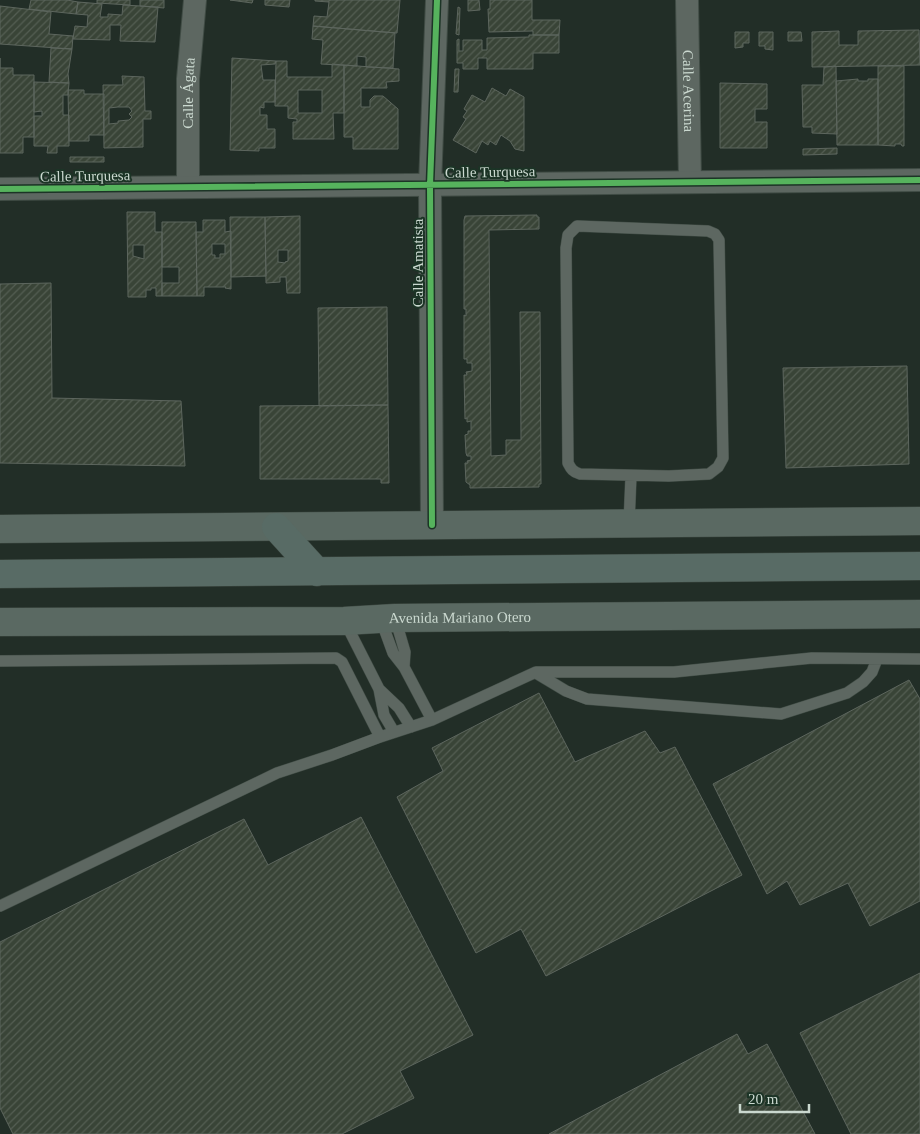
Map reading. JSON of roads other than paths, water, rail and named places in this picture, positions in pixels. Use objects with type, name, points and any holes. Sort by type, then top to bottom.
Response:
[{"type":"main road","points":[[0,529],[920,521]]},
{"type":"main road","points":[[276,527],[317,572]]},
{"type":"main road","points":[[0,574],[920,566]]},
{"type":"main road","name":"Avenida Mariano Otero","points":[[0,622],[344,621],[388,618],[920,614]]},
{"type":"street","name":"Calle Ágata","points":[[188,187],[188,79],[196,0]]},
{"type":"street","name":"Calle Amatista","points":[[432,525],[430,185],[437,0]]},
{"type":"street","name":"Calle Acerina","points":[[687,0],[690,182]]},
{"type":"street","name":"Calle Turquesa","points":[[0,189],[920,180]]},
{"type":"lane","points":[[577,226],[712,232],[719,240],[723,458],[718,467],[709,474],[631,476],[580,474],[574,472],[568,463],[566,248],[568,235],[577,226]]},
{"type":"lane","points":[[629,525],[631,476]]},
{"type":"lane","points":[[388,618],[393,653],[404,667],[432,720]]},
{"type":"lane","points":[[344,621],[379,689],[384,715],[394,732]]},
{"type":"lane","points":[[0,661],[336,658],[342,662],[380,737]]},
{"type":"lane","points":[[0,906],[278,773],[432,720],[536,672],[674,672],[812,658],[920,659]]},
{"type":"lane","points":[[536,672],[566,692],[587,699],[782,714],[847,693],[863,682],[872,672],[877,659]]},
{"type":"lane","points":[[379,689],[398,708],[411,727]]}]
